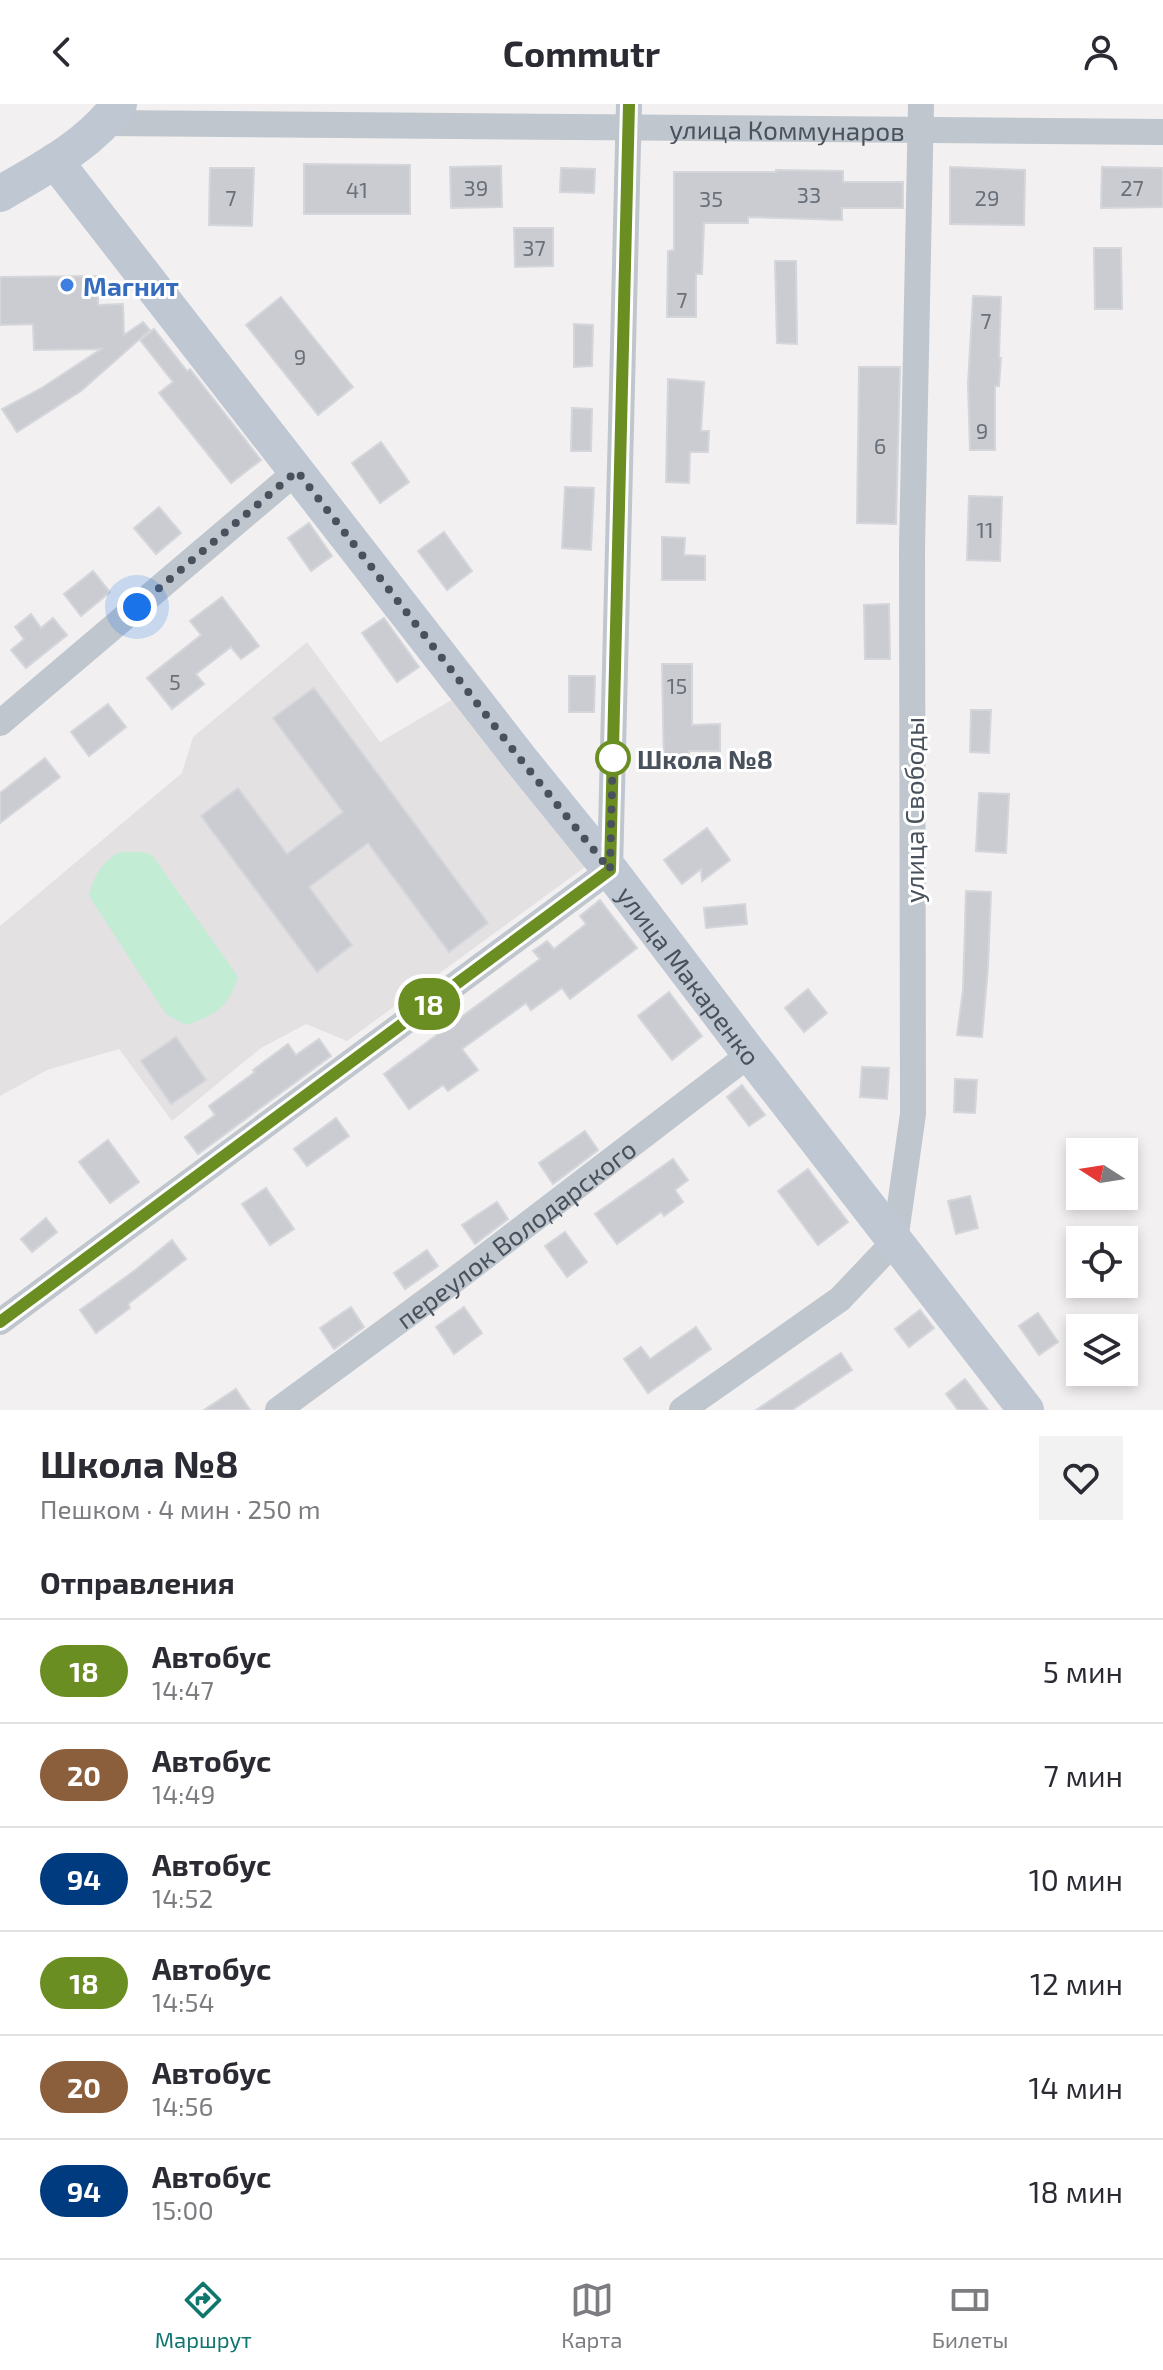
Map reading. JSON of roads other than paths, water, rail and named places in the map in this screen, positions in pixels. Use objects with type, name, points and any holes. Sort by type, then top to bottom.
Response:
[{"type":"street","name":"улица Свободы","points":[[895,1241],[913,1114],[912,549],[921,104]]},
{"type":"street","name":"улица Коммунаров","points":[[0,194],[55,161],[112,114],[628,116],[921,132],[1163,132]]},
{"type":"street","points":[[0,1322],[610,870],[628,116]]},
{"type":"street","name":"улица Макаренко","points":[[55,161],[610,870],[1026,1410]]},
{"type":"street","points":[[0,723],[297,471]]},
{"type":"street","name":"переулок Володарского","points":[[278,1410],[444,1288],[750,1054]]},
{"type":"street","points":[[682,1410],[840,1299],[895,1241]]},
{"type":"place","name":"Магнит","points":[[67,285]]},
{"type":"place","name":"Школа №8","points":[[613,758]]}]
